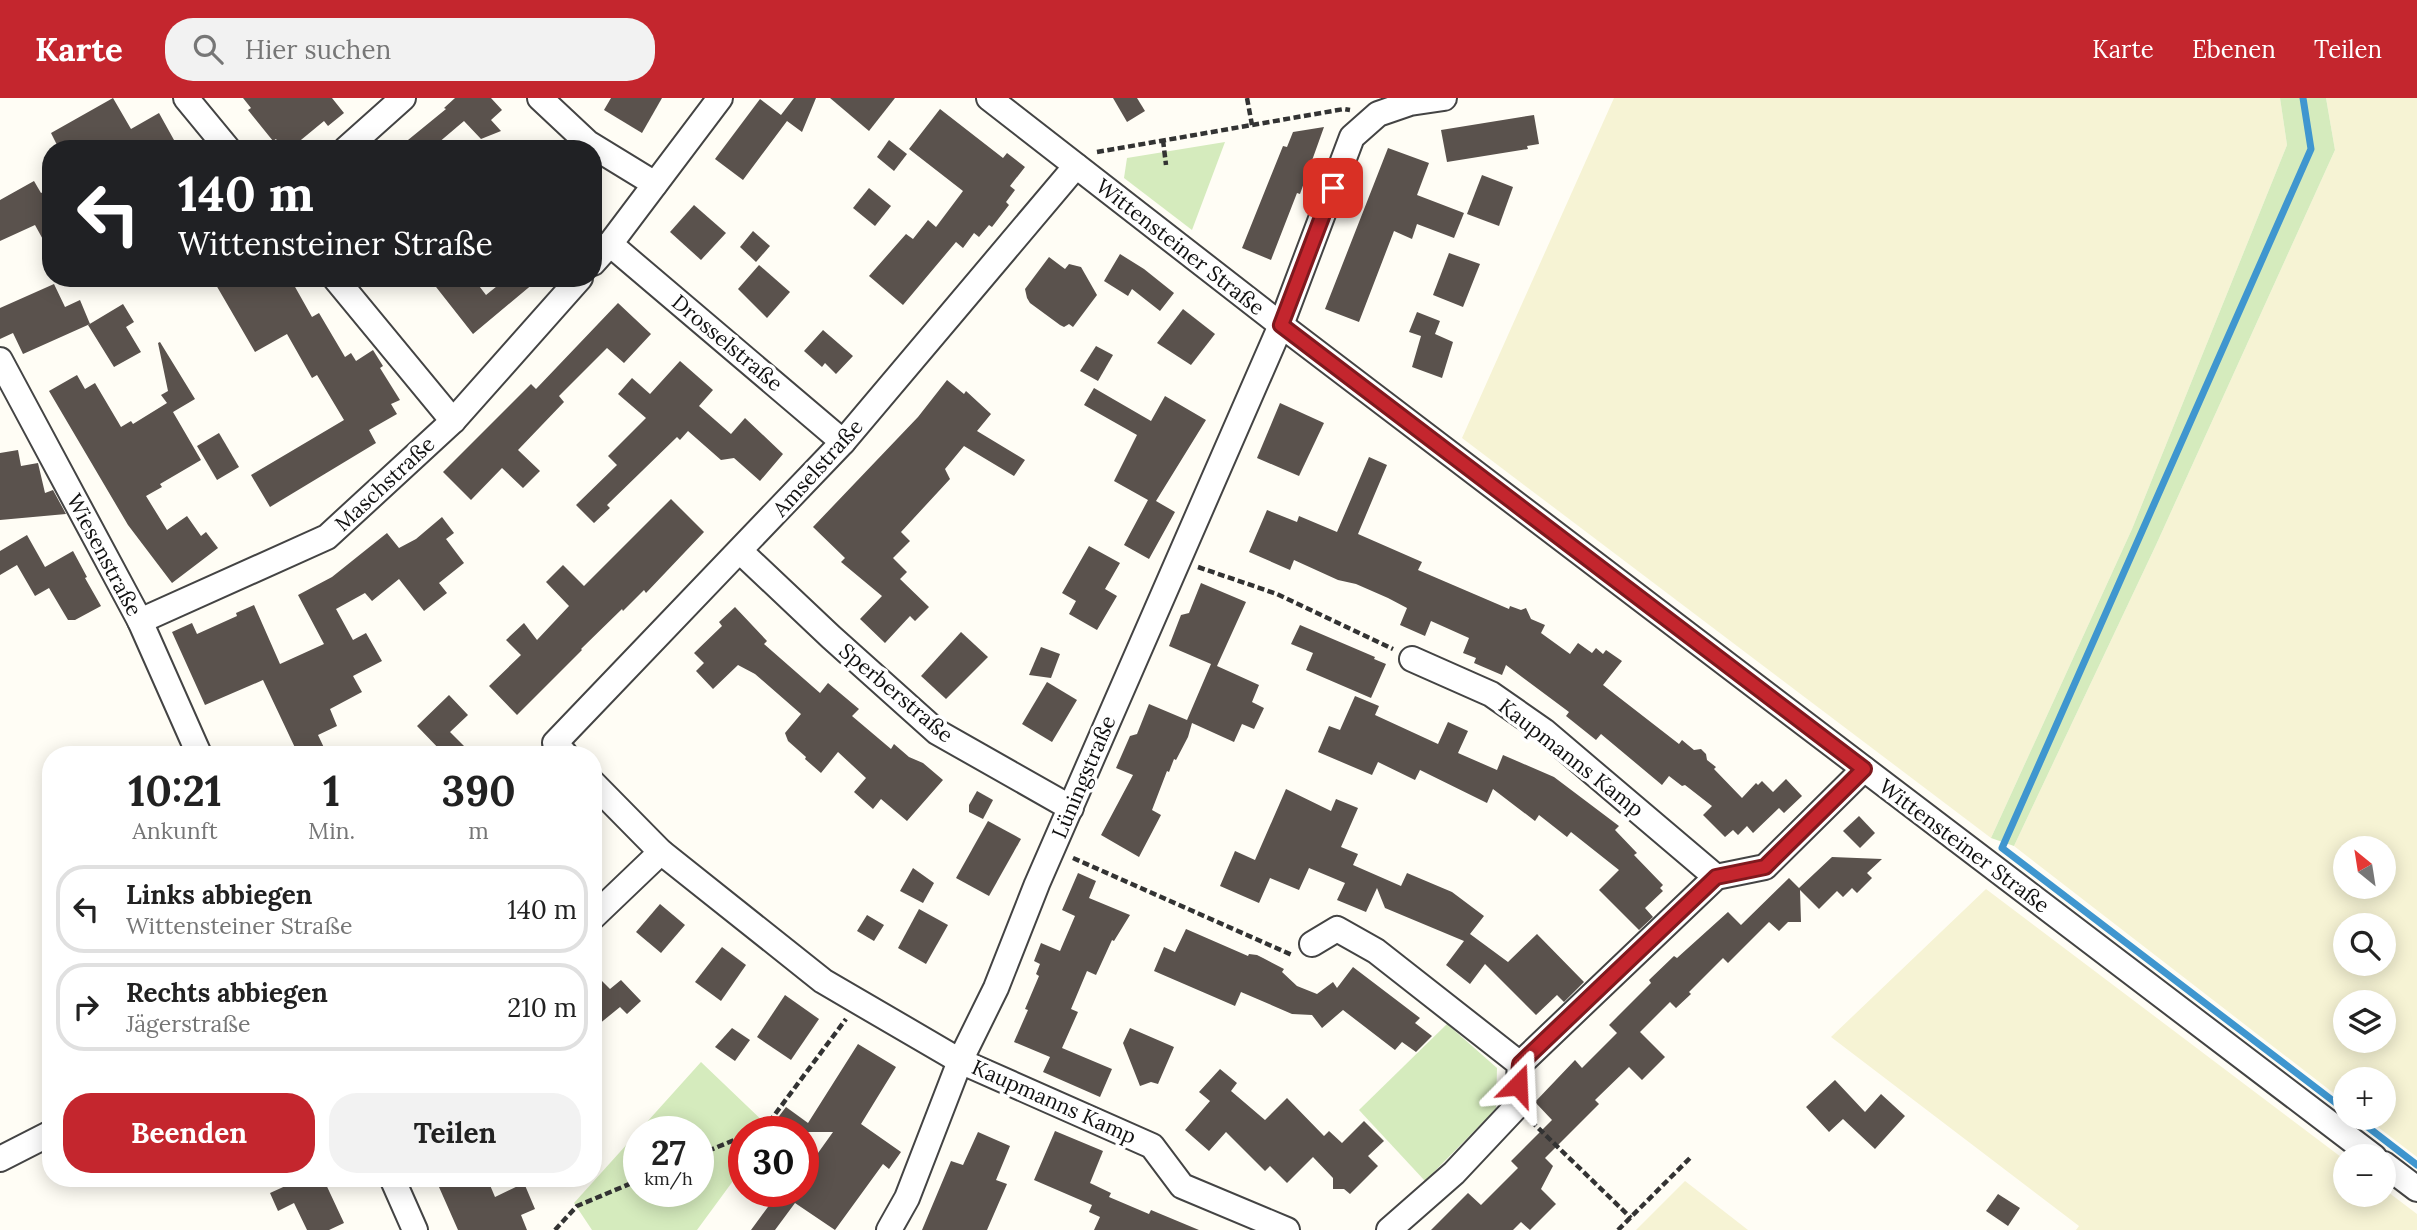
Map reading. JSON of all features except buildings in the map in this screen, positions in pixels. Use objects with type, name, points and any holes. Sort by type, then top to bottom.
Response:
[{"type":"street","points":[[186,98],[221,140]]},
{"type":"street","points":[[355,140],[403,98]]},
{"type":"street","points":[[540,98],[585,140]]},
{"type":"street","points":[[602,253],[720,98]]},
{"type":"street","name":"Wittensteiner Straße","points":[[989,98],[1281,325],[2357,1144]]},
{"type":"street","points":[[1375,106],[1444,98]]},
{"type":"street","name":"Lüningstraße","points":[[889,1230],[907,1198],[960,1061],[996,988],[1053,849],[1281,325],[1352,137],[1375,106]]},
{"type":"street","points":[[602,152],[655,184]]},
{"type":"street","name":"Amselstraße","points":[[558,746],[555,743],[844,442],[1076,166]]},
{"type":"street","name":"Drosselstraße","points":[[610,244],[844,442]]},
{"type":"street","points":[[342,287],[453,421]]},
{"type":"street","name":"Maschstraße","points":[[140,621],[327,537],[453,421],[572,287]]},
{"type":"street","name":"Wiesenstraße","points":[[0,360],[140,621],[195,746]]},
{"type":"street","name":"Sperberstraße","points":[[741,552],[937,732],[1071,808]]},
{"type":"street","name":"Kaupmanns Kamp","points":[[1412,659],[1490,694],[1544,731],[1716,877]]},
{"type":"street","points":[[1389,1230],[1454,1173],[1517,1107],[1520,1064],[1716,877],[1765,867],[1864,769]]},
{"type":"street","points":[[602,792],[661,852],[823,981],[960,1061]]},
{"type":"street","points":[[602,908],[661,852]]},
{"type":"street","points":[[1312,944],[1337,929],[1376,951],[1520,1064]]},
{"type":"street","name":"Kaupmanns Kamp","points":[[960,1061],[1152,1146],[1182,1186],[1287,1230]]},
{"type":"street","points":[[0,1159],[42,1138]]},
{"type":"street","points":[[2396,1173],[2417,1189]]},
{"type":"street","points":[[396,1187],[415,1230]]},
{"type":"path","points":[[1247,98],[1252,125]]},
{"type":"path","points":[[1076,166],[1097,152],[1344,108],[1375,106]]},
{"type":"path","points":[[1163,140],[1166,165]]},
{"type":"path","points":[[1178,560],[1277,594],[1412,659]]},
{"type":"path","points":[[1053,849],[1292,956],[1312,944]]},
{"type":"path","points":[[774,1116],[859,1001]]},
{"type":"path","points":[[1517,1107],[1631,1218]]},
{"type":"path","points":[[1618,1230],[1692,1156]]},
{"type":"path","points":[[555,1230],[576,1206],[623,1187]]},
{"type":"shaded area","points":[[1614,98],[2280,98],[2287,145],[2132,529],[1991,838],[1462,438]]},
{"type":"shaded area","points":[[2326,98],[2417,98],[2417,1157],[2382,1130],[2396,1130],[2396,1067],[2333,1067],[2333,1093],[2014,846],[2156,545],[2335,150]]},
{"type":"shaded area","points":[[1986,889],[2333,1151],[2333,1207],[2396,1207],[2396,1198],[2417,1214],[2417,1230],[2076,1230],[2079,1226],[1831,1037]]},
{"type":"shaded area","points":[[1685,1181],[1748,1230],[1636,1230]]},
{"type":"green space","points":[[2280,98],[2326,98],[2335,150],[2156,545],[2014,846],[1991,838],[2132,529],[2287,145]]},
{"type":"green space","points":[[1225,142],[1192,230],[1124,178],[1127,158]]},
{"type":"green space","points":[[1447,1024],[1497,1068],[1496,1109],[1425,1181],[1359,1110]]},
{"type":"green space","points":[[701,1062],[757,1116],[728,1116],[728,1188],[714,1207],[714,1116],[652,1116]]},
{"type":"green space","points":[[623,1149],[623,1207],[714,1207],[697,1230],[592,1230],[574,1203],[588,1187],[602,1187],[602,1172]]},
{"type":"waterway","points":[[2303,98],[2311,149],[2002,848],[2333,1101]]},
{"type":"waterway","points":[[2372,1130],[2417,1165]]},
{"type":"route","points":[[1333,188],[1281,325],[1864,769],[1765,867],[1716,877],[1520,1064],[1518,1085]]}]
